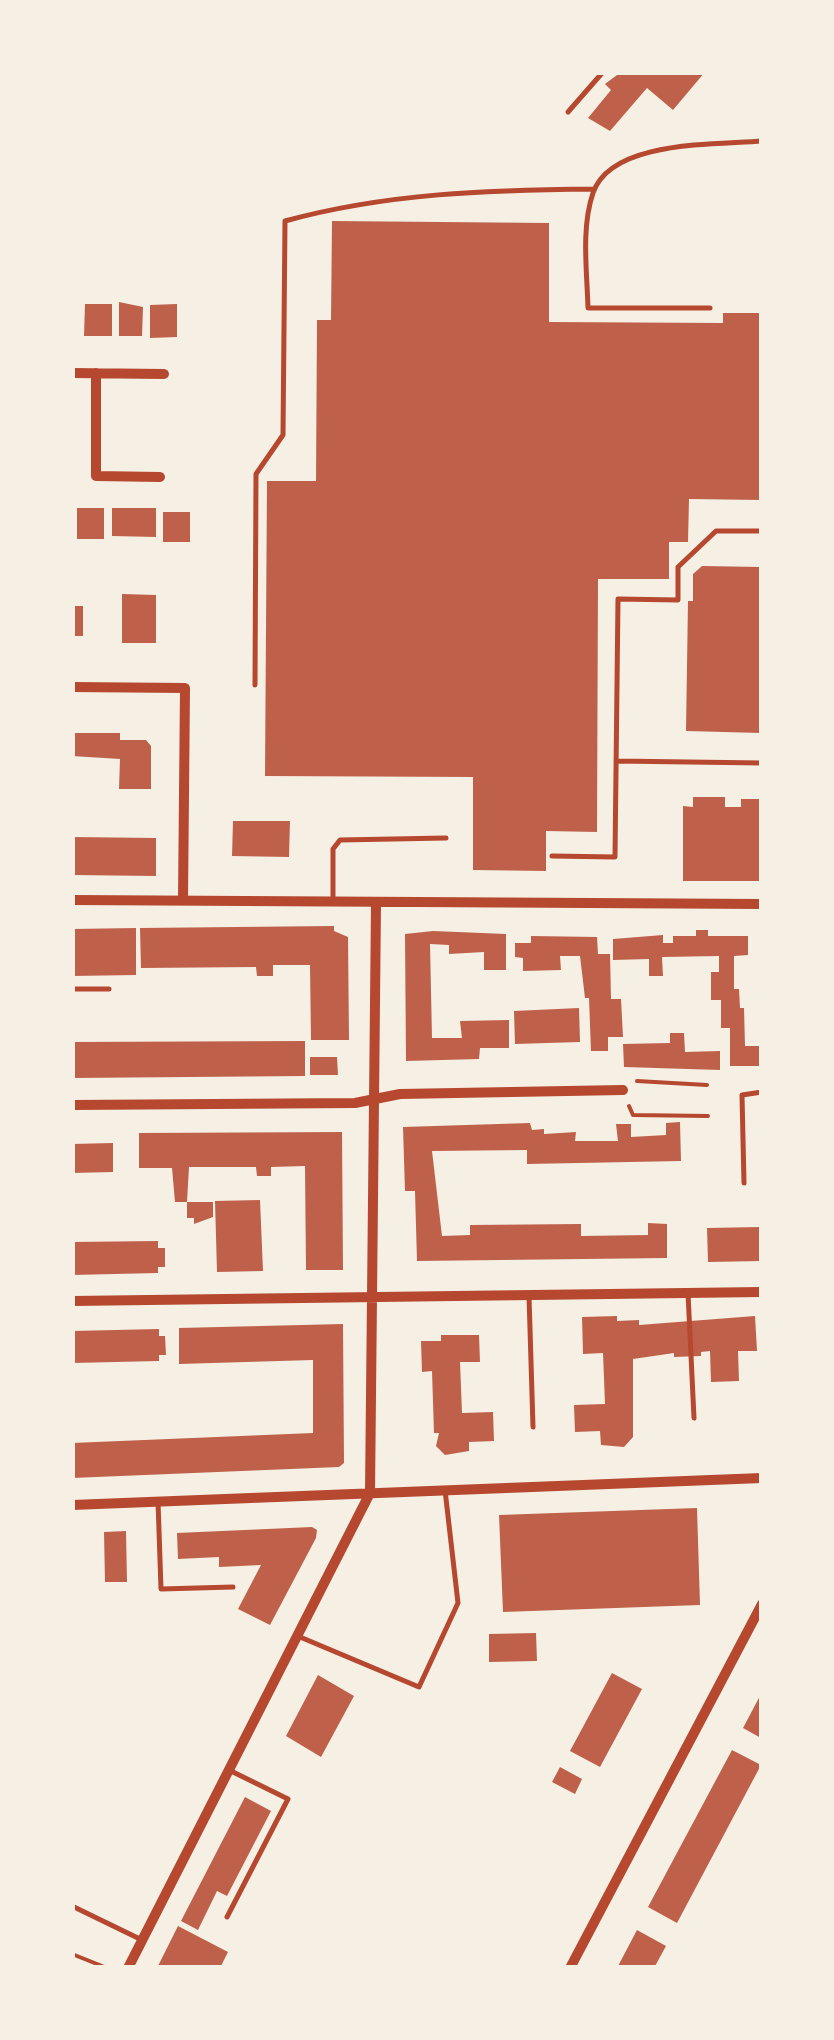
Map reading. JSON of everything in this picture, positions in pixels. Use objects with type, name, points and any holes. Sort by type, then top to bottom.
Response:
[{"type":"street","points":[[72,373],[164,374]]},
{"type":"street","points":[[96,373],[96,476],[160,477]]},
{"type":"street","points":[[72,687],[185,688],[183,900]]},
{"type":"street","points":[[72,900],[762,904]]},
{"type":"street","points":[[128,1968],[370,1493],[376,904]]},
{"type":"street","points":[[72,1104],[622,1090]]},
{"type":"street","points":[[72,1302],[762,1292]]},
{"type":"street","points":[[72,1504],[762,1478]]},
{"type":"street","points":[[570,1968],[762,1604]]},
{"type":"lane","points":[[568,112],[602,72]]},
{"type":"lane","points":[[710,308],[588,308],[587,221],[594,189],[617,164],[640,152],[762,141]]},
{"type":"lane","points":[[255,685],[256,474],[283,435],[285,221],[334,207],[458,191],[594,189]]},
{"type":"lane","points":[[552,856],[615,857],[618,599],[678,600],[678,567],[716,530],[762,531]]},
{"type":"lane","points":[[616,762],[762,763]]},
{"type":"lane","points":[[332,900],[333,849],[340,840],[446,838]]},
{"type":"lane","points":[[72,989],[108,989]]},
{"type":"lane","points":[[744,1183],[742,1096],[762,1092]]},
{"type":"lane","points":[[688,1294],[694,1418]]},
{"type":"lane","points":[[529,1296],[533,1427]]},
{"type":"lane","points":[[300,1637],[419,1687],[458,1603],[445,1490]]},
{"type":"lane","points":[[158,1501],[161,1590],[233,1587]]},
{"type":"lane","points":[[227,1918],[288,1799],[231,1770]]},
{"type":"lane","points":[[72,1906],[142,1940]]},
{"type":"path","points":[[707,1085],[636,1080],[622,1090],[632,1115],[708,1116]]},
{"type":"path","points":[[72,1954],[107,1968]]},
{"type":"building","points":[[621,72],[705,72],[673,110],[647,88],[610,131],[588,118],[611,90],[605,84]]},
{"type":"building","points":[[332,221],[549,223],[549,322],[723,323],[723,313],[761,313],[761,500],[689,499],[688,542],[669,542],[669,579],[598,579],[597,832],[546,831],[546,871],[473,870],[473,777],[265,776],[267,481],[316,481],[317,320],[331,320]]},
{"type":"building","points":[[119,302],[143,307],[142,336],[119,336]]},
{"type":"building","points":[[85,304],[112,304],[112,336],[84,336]]},
{"type":"building","points":[[177,304],[177,337],[150,338],[150,305]]},
{"type":"building","points":[[77,508],[104,508],[104,539],[77,539]]},
{"type":"building","points":[[112,508],[156,508],[156,537],[112,536]]},
{"type":"building","points":[[163,512],[190,512],[190,542],[163,542]]},
{"type":"building","points":[[702,566],[761,567],[761,733],[686,731],[688,601],[693,601],[693,574]]},
{"type":"building","points":[[122,594],[156,595],[156,643],[122,643]]},
{"type":"building","points":[[72,606],[83,606],[83,636],[72,636]]},
{"type":"building","points":[[72,733],[120,733],[120,740],[146,740],[151,746],[151,789],[119,789],[120,759],[72,756]]},
{"type":"building","points":[[693,797],[725,797],[725,807],[741,807],[741,799],[761,799],[761,881],[683,881],[683,806],[693,807]]},
{"type":"building","points":[[233,821],[290,821],[289,857],[232,856]]},
{"type":"building","points":[[72,837],[156,838],[156,876],[72,875]]},
{"type":"building","points":[[334,926],[334,931],[348,937],[349,1040],[311,1040],[310,965],[273,965],[273,976],[257,976],[256,967],[141,968],[140,928]]},
{"type":"building","points":[[136,928],[136,975],[72,976],[72,929]]},
{"type":"building","points":[[696,930],[708,930],[708,936],[748,936],[748,955],[734,956],[734,989],[739,989],[740,1008],[744,1008],[745,1046],[759,1046],[759,1066],[730,1066],[730,1028],[721,1028],[721,1000],[711,1000],[711,972],[719,972],[719,956],[662,957],[663,976],[649,976],[649,959],[613,960],[613,939],[663,935],[663,943],[673,943],[673,936],[696,936]]},
{"type":"building","points":[[405,934],[506,934],[506,970],[484,970],[484,952],[449,954],[449,945],[430,944],[432,1038],[462,1038],[460,1021],[509,1020],[509,1048],[480,1048],[479,1059],[406,1061]]},
{"type":"building","points":[[531,936],[597,937],[598,954],[610,954],[611,999],[621,999],[623,1037],[608,1037],[608,1051],[591,1051],[589,998],[585,998],[580,956],[560,956],[561,970],[523,971],[523,958],[515,957],[515,943],[531,943]]},
{"type":"building","points":[[579,1008],[580,1042],[515,1044],[514,1011]]},
{"type":"building","points":[[670,1033],[684,1033],[685,1052],[720,1051],[720,1070],[624,1067],[623,1044],[670,1043]]},
{"type":"building","points":[[305,1041],[305,1076],[72,1078],[72,1042]]},
{"type":"building","points":[[310,1057],[337,1057],[338,1075],[310,1075]]},
{"type":"building","points":[[680,1122],[681,1161],[527,1164],[527,1150],[432,1151],[442,1236],[470,1235],[470,1225],[581,1224],[581,1236],[648,1235],[648,1223],[667,1224],[667,1258],[417,1261],[415,1191],[405,1191],[403,1127],[530,1123],[532,1130],[544,1129],[544,1134],[576,1132],[575,1141],[618,1141],[616,1124],[631,1124],[631,1137],[666,1135],[666,1123]]},
{"type":"building","points":[[342,1132],[343,1270],[306,1270],[305,1166],[271,1167],[271,1176],[257,1176],[256,1167],[189,1167],[187,1202],[175,1202],[172,1168],[139,1168],[139,1133]]},
{"type":"building","points":[[113,1143],[113,1172],[72,1173],[72,1144]]},
{"type":"building","points":[[260,1200],[263,1271],[217,1272],[215,1201]]},
{"type":"building","points":[[187,1202],[213,1202],[213,1217],[194,1224],[194,1218],[187,1218]]},
{"type":"building","points":[[761,1227],[761,1261],[708,1262],[707,1228]]},
{"type":"building","points":[[158,1241],[158,1248],[165,1248],[165,1267],[158,1267],[158,1273],[72,1275],[72,1242]]},
{"type":"building","points":[[617,1316],[617,1321],[639,1320],[639,1325],[755,1316],[757,1351],[738,1351],[739,1381],[711,1382],[710,1351],[701,1352],[701,1356],[674,1357],[674,1353],[633,1359],[633,1437],[624,1447],[601,1445],[600,1431],[575,1432],[574,1405],[605,1404],[603,1353],[583,1354],[582,1317]]},
{"type":"building","points":[[343,1324],[344,1463],[339,1467],[72,1478],[72,1443],[313,1433],[313,1360],[179,1364],[179,1328]]},
{"type":"building","points":[[159,1329],[159,1336],[165,1336],[166,1355],[159,1355],[159,1361],[72,1363],[72,1331]]},
{"type":"building","points":[[441,1335],[479,1335],[480,1362],[460,1362],[462,1413],[493,1412],[494,1441],[469,1442],[469,1451],[445,1455],[436,1446],[439,1433],[434,1433],[432,1371],[422,1372],[421,1341],[441,1341]]},
{"type":"building","points":[[697,1508],[700,1605],[503,1612],[499,1515]]},
{"type":"building","points":[[312,1527],[317,1530],[316,1538],[270,1625],[238,1609],[261,1565],[219,1567],[219,1557],[178,1559],[177,1533]]},
{"type":"building","points":[[126,1531],[127,1582],[105,1582],[104,1532]]},
{"type":"building","points":[[536,1633],[537,1661],[489,1662],[489,1634]]},
{"type":"building","points":[[612,1673],[642,1689],[600,1767],[570,1751]]},
{"type":"building","points":[[318,1675],[354,1696],[321,1757],[286,1736]]},
{"type":"building","points":[[761,1694],[761,1738],[743,1728]]},
{"type":"building","points":[[732,1750],[761,1765],[677,1923],[648,1907]]},
{"type":"building","points":[[560,1767],[582,1779],[575,1794],[552,1782]]},
{"type":"building","points":[[245,1797],[271,1811],[227,1896],[217,1891],[198,1930],[181,1921]]},
{"type":"building","points":[[178,1926],[228,1952],[220,1968],[157,1968]]},
{"type":"building","points":[[637,1930],[666,1946],[654,1968],[617,1968]]}]
